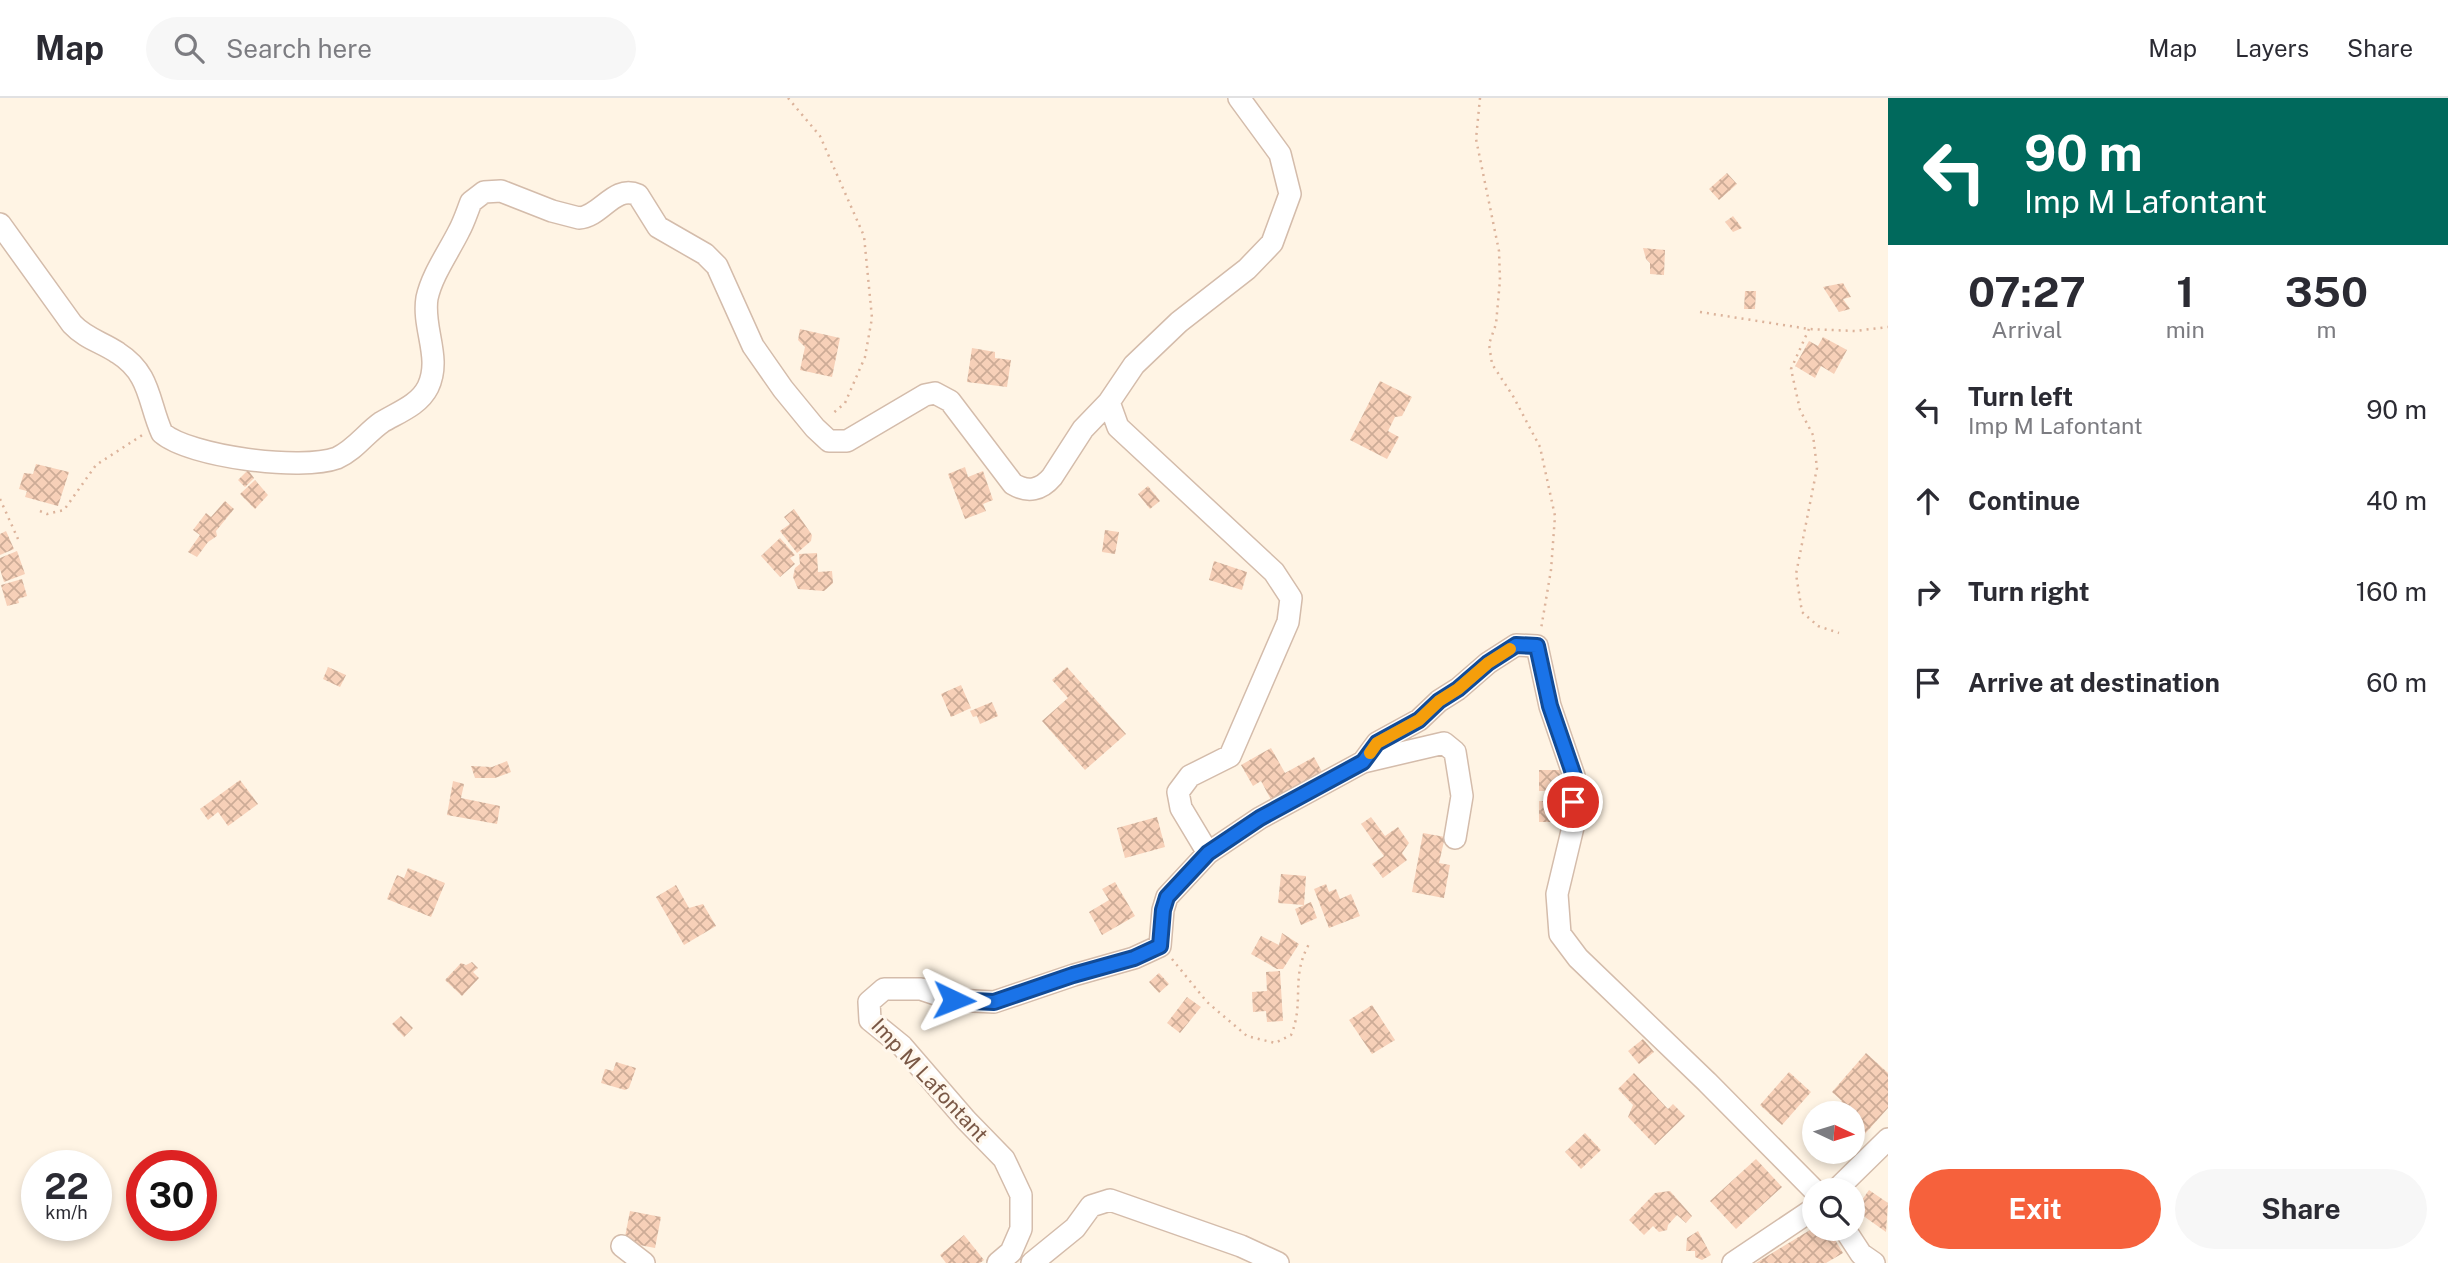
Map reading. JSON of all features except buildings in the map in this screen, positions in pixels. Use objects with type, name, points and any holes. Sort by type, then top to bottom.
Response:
[{"type":"street","points":[[0,224],[81,334],[120,354],[140,374],[153,402],[162,433],[180,444],[261,462],[316,462],[335,459],[347,453],[374,428],[411,406],[426,390],[434,365],[426,313],[429,290],[471,202],[484,192],[493,190],[552,211],[583,218],[594,214],[619,194],[627,192],[638,195],[658,227],[705,254],[717,266],[753,345],[783,389],[829,441],[847,441],[925,395],[935,394],[950,401],[1013,484],[1020,488],[1033,489],[1046,484],[1052,477],[1083,429],[1109,402],[1134,365],[1179,322],[1247,269],[1272,243],[1290,194],[1280,154],[1239,98]]},
{"type":"street","points":[[1109,402],[1118,427],[1274,572],[1292,598],[1287,622],[1230,756],[1190,776],[1178,792],[1181,808],[1208,853]]},
{"type":"street","points":[[1363,762],[1377,743],[1419,720],[1488,663],[1516,645],[1537,646],[1550,706],[1574,776],[1573,827],[1557,894],[1560,934],[1578,958],[1802,1178]]},
{"type":"street","points":[[1160,946],[1163,910],[1167,897],[1208,853],[1260,818],[1363,762],[1444,743],[1455,752],[1462,796],[1455,838]]},
{"type":"street","name":"Imp M Lafontant","points":[[998,1263],[1011,1252],[1021,1229],[1021,1195],[1004,1159],[902,1046],[870,1020],[869,1002],[884,989],[921,989],[954,1000],[994,1002],[1134,958],[1160,946]]},
{"type":"street","points":[[1848,1178],[1888,1139]]},
{"type":"street","points":[[1032,1263],[1075,1228],[1091,1206],[1110,1200],[1241,1246],[1278,1263]]},
{"type":"street","points":[[1733,1263],[1802,1217]]},
{"type":"street","points":[[1852,1241],[1861,1254],[1873,1263]]},
{"type":"street","points":[[622,1246],[644,1263]]},
{"type":"path","points":[[788,98],[820,136],[864,236],[872,318],[865,357],[845,403],[816,428]]},
{"type":"path","points":[[1480,98],[1476,139],[1499,251],[1500,280],[1496,324],[1489,344],[1492,364],[1513,396],[1540,447],[1555,516],[1551,570],[1537,646]]},
{"type":"path","points":[[1700,312],[1810,329],[1855,331],[1888,327]]},
{"type":"path","points":[[1810,329],[1791,369],[1800,410],[1813,435],[1817,468],[1796,574],[1802,612],[1818,626],[1839,633]]},
{"type":"path","points":[[40,511],[47,514],[64,510],[96,465],[158,423]]},
{"type":"path","points":[[0,499],[18,540]]},
{"type":"path","points":[[1160,946],[1207,1002],[1247,1036],[1275,1044],[1291,1035],[1298,1018],[1300,960],[1309,944]]},
{"type":"slow traffic","points":[[1370,753],[1377,743],[1419,720],[1439,701],[1510,649]]},
{"type":"route","points":[[954,1000],[994,1002],[1134,958],[1160,946],[1163,910],[1167,897],[1208,853],[1260,818],[1363,762],[1377,743],[1419,720],[1488,663],[1516,645],[1537,646],[1550,706],[1574,776],[1573,802]]}]
